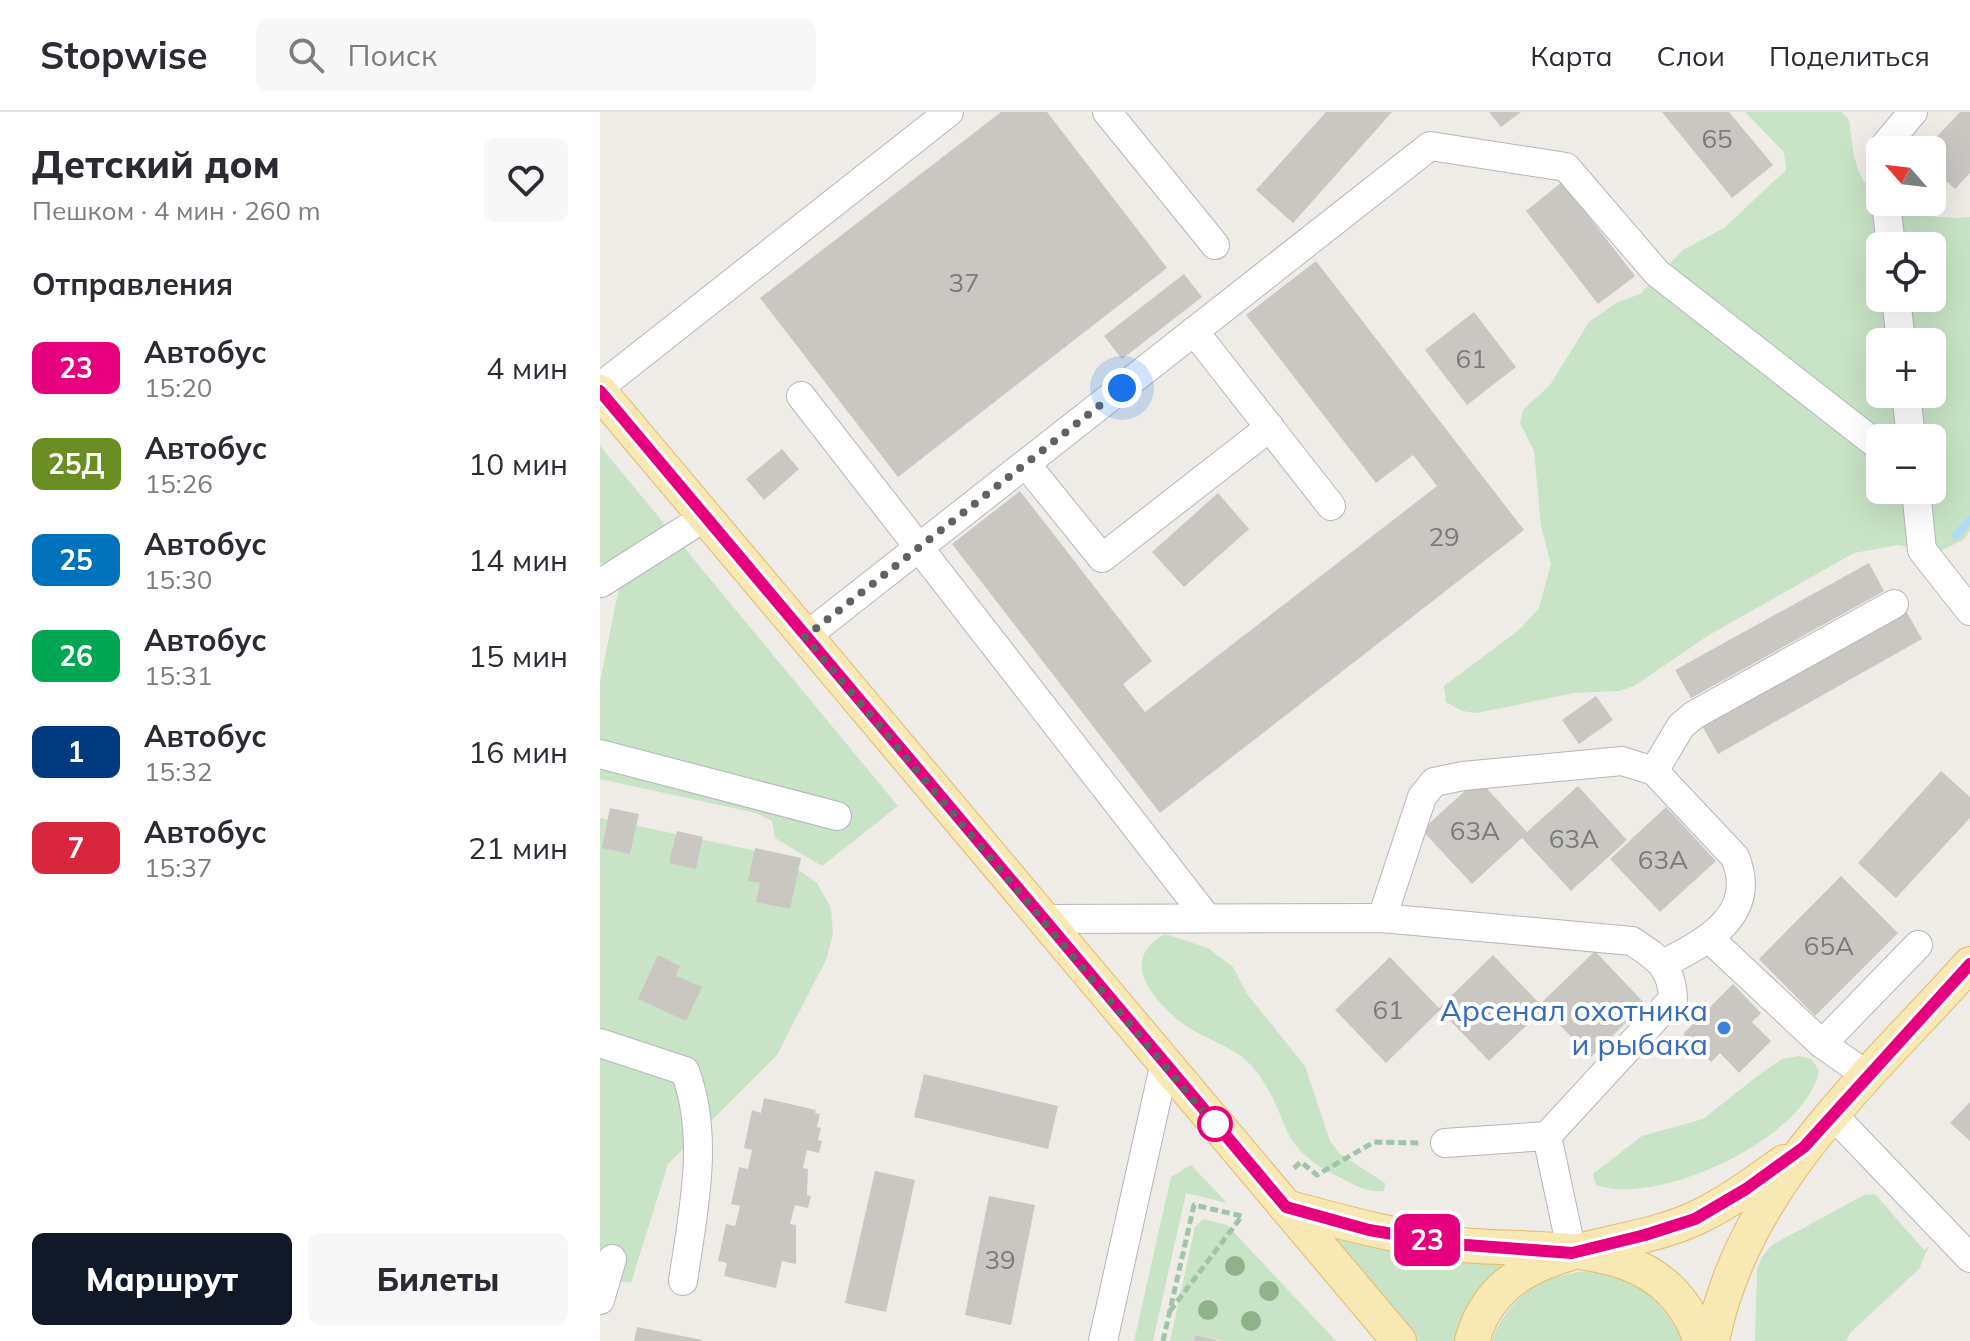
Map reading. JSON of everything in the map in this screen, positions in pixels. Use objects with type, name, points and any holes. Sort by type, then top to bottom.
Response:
[{"type":"main road","points":[[600,390],[1164,1066],[1399,1341]]},
{"type":"main road","points":[[1712,1341],[1721,1299],[1738,1252],[1804,1147],[1970,964]]},
{"type":"main road","points":[[1472,1341],[1482,1316],[1510,1282],[1539,1263],[1695,1219],[1746,1189],[1804,1147]]},
{"type":"main road","points":[[1286,1207],[1369,1230],[1453,1244],[1620,1258],[1654,1275],[1682,1302],[1701,1341]]},
{"type":"street","points":[[600,390],[949,112]]},
{"type":"street","points":[[1107,112],[1215,245]]},
{"type":"street","points":[[1893,136],[1913,112]]},
{"type":"street","points":[[805,637],[1430,146],[1566,167],[1657,273],[1866,436]]},
{"type":"street","points":[[1194,331],[1331,506]]},
{"type":"street","points":[[801,396],[1207,918]]},
{"type":"street","points":[[1026,464],[1102,558],[1270,427]]},
{"type":"street","points":[[1917,504],[1922,550],[1970,611]]},
{"type":"street","points":[[600,584],[705,517]]},
{"type":"street","points":[[1654,771],[1681,726],[1694,715],[1894,604]]},
{"type":"street","points":[[600,754],[837,816]]},
{"type":"street","points":[[1382,918],[1422,797],[1434,782],[1463,776],[1622,761],[1654,771],[1735,857],[1742,875],[1742,894],[1711,940],[1665,963]]},
{"type":"street","points":[[1041,919],[1382,918],[1632,941],[1665,963],[1672,979],[1673,999],[1547,1136],[1445,1143]]},
{"type":"street","points":[[1711,940],[1822,1044],[1868,1076]]},
{"type":"street","points":[[1822,1044],[1918,945]]},
{"type":"street","points":[[600,1043],[685,1071],[697,1103],[698,1177],[683,1281]]},
{"type":"street","points":[[1103,1341],[1164,1066]]},
{"type":"street","points":[[1833,1115],[1970,1258]]},
{"type":"street","points":[[1547,1136],[1572,1253]]},
{"type":"street","points":[[600,1300],[612,1259]]},
{"type":"path","points":[[1294,1168],[1301,1162],[1317,1175],[1374,1142],[1445,1143]]},
{"type":"path","points":[[1163,1341],[1194,1205],[1242,1216],[1170,1311]]},
{"type":"green space","points":[[1745,112],[1841,112],[1849,120],[1854,154],[1866,184],[1866,216],[1970,217],[1970,531],[1963,540],[1934,554],[1899,545],[1854,553],[1709,635],[1634,686],[1619,691],[1574,693],[1477,713],[1462,711],[1446,702],[1444,686],[1519,630],[1539,608],[1551,564],[1541,526],[1534,451],[1520,423],[1523,410],[1550,385],[1589,322],[1616,303],[1640,294],[1683,250],[1724,228],[1786,170],[1784,152]]},
{"type":"green space","points":[[600,446],[898,806],[822,866],[775,838],[772,821],[756,813],[600,779],[600,682],[623,568],[600,563]]},
{"type":"green space","points":[[600,818],[752,850],[792,865],[817,883],[831,908],[833,934],[826,960],[777,1055],[668,1164],[631,1283],[600,1278]]},
{"type":"green space","points":[[1165,934],[1208,948],[1233,967],[1247,994],[1305,1066],[1330,1141],[1340,1154],[1385,1183],[1384,1191],[1372,1191],[1356,1185],[1317,1165],[1293,1141],[1267,1087],[1247,1061],[1229,1048],[1187,1027],[1157,1000],[1144,977],[1142,966],[1144,954],[1151,944]]},
{"type":"green space","points":[[1799,1056],[1812,1059],[1819,1071],[1808,1096],[1787,1121],[1759,1143],[1726,1162],[1690,1177],[1655,1186],[1623,1189],[1596,1185],[1593,1174],[1642,1136],[1703,1119],[1782,1059]]},
{"type":"green space","points":[[1191,1165],[1227,1203],[1186,1193],[1153,1341],[1134,1341],[1171,1177]]},
{"type":"green space","points":[[1875,1194],[1924,1250],[1929,1246],[1919,1269],[1850,1333],[1846,1341],[1755,1341],[1757,1270],[1762,1257],[1772,1245],[1864,1195]]},
{"type":"green space","points":[[1203,1219],[1227,1225],[1336,1341],[1223,1341],[1196,1335],[1194,1341],[1170,1341],[1195,1227]]},
{"type":"green space","points":[[1314,1225],[1528,1258],[1463,1341],[1412,1341]]},
{"type":"green space","points":[[1589,1271],[1620,1277],[1646,1292],[1667,1314],[1683,1341],[1491,1341],[1507,1312],[1529,1291],[1556,1277]]},
{"type":"building","points":[[1001,112],[1047,112],[1167,268],[898,477],[760,298]]},
{"type":"building","points":[[1326,112],[1392,112],[1293,223],[1256,190]]},
{"type":"building","points":[[1489,112],[1521,112],[1501,127]]},
{"type":"building","points":[[1662,112],[1729,112],[1773,165],[1732,198]]},
{"type":"building","points":[[1960,112],[1970,112],[1970,173],[1955,189],[1946,181],[1946,136],[1937,136]]},
{"type":"building","points":[[1562,182],[1635,276],[1598,304],[1526,211]]},
{"type":"building","points":[[1316,261],[1524,530],[1160,813],[952,544],[1020,491],[1152,661],[1123,684],[1145,712],[1437,486],[1413,455],[1376,483],[1246,315]]},
{"type":"building","points":[[1184,274],[1202,297],[1122,359],[1104,336]]},
{"type":"building","points":[[1474,312],[1516,367],[1467,405],[1425,350]]},
{"type":"building","points":[[782,449],[799,469],[764,500],[746,479]]},
{"type":"building","points":[[1218,493],[1249,529],[1184,587],[1152,552]]},
{"type":"building","points":[[1869,563],[1884,591],[1691,698],[1675,670]]},
{"type":"building","points":[[1905,609],[1922,639],[1718,754],[1701,724]]},
{"type":"building","points":[[1596,696],[1613,720],[1579,744],[1562,720]]},
{"type":"building","points":[[1941,771],[1970,797],[1970,818],[1896,898],[1858,863]]},
{"type":"building","points":[[1478,779],[1527,832],[1578,786],[1627,840],[1571,891],[1522,838],[1472,884],[1422,830]]},
{"type":"building","points":[[1666,807],[1716,861],[1660,912],[1610,859]]},
{"type":"building","points":[[610,808],[639,814],[630,854],[602,848]]},
{"type":"building","points":[[677,831],[703,837],[696,869],[669,863]]},
{"type":"building","points":[[755,848],[801,858],[790,909],[756,902],[760,883],[748,881]]},
{"type":"building","points":[[1841,876],[1898,933],[1815,1016],[1759,959]]},
{"type":"building","points":[[1595,951],[1645,1004],[1591,1057],[1544,1009],[1489,1061],[1440,1010],[1386,1063],[1335,1010],[1390,957],[1439,1008],[1493,955],[1540,1004]]},
{"type":"building","points":[[658,955],[680,966],[676,976],[702,987],[686,1021],[638,999]]},
{"type":"building","name":"Арсенал охотника и рыбака","points":[[1733,984],[1761,1013],[1752,1022],[1771,1041],[1739,1073],[1720,1053],[1711,1062],[1683,1034]]},
{"type":"building","points":[[924,1074],[1058,1106],[1048,1149],[914,1117]]},
{"type":"building","points":[[764,1098],[816,1110],[815,1113],[820,1114],[817,1127],[821,1128],[818,1140],[822,1141],[819,1153],[807,1150],[803,1168],[808,1169],[807,1195],[811,1196],[808,1208],[795,1205],[790,1224],[796,1225],[796,1264],[782,1261],[776,1288],[724,1276],[727,1263],[718,1261],[726,1224],[735,1226],[740,1206],[731,1204],[739,1167],[748,1169],[752,1150],[744,1148],[752,1110],[761,1113]]},
{"type":"building","points":[[1970,1102],[1970,1141],[1950,1123]]},
{"type":"building","points":[[875,1171],[915,1180],[886,1312],[845,1303]]},
{"type":"building","points":[[989,1196],[1035,1205],[1011,1325],[965,1315]]},
{"type":"building","points":[[637,1327],[702,1340],[702,1341],[634,1341]]},
{"type":"building","points":[[1195,1335],[1216,1340],[1216,1341],[1194,1341]]},
{"type":"waterway","points":[[1956,535],[1970,520]]},
{"type":"bus line","name":"23","points":[[600,391],[1164,1066],[1286,1207],[1369,1230],[1453,1244],[1572,1253],[1695,1219],[1746,1189],[1804,1147],[1970,964]]},
{"type":"place","name":"Арсенал охотника и рыбака","points":[[1724,1028]]},
{"type":"route","points":[[1122,388],[805,637],[1217,1128],[1215,1124]]}]
